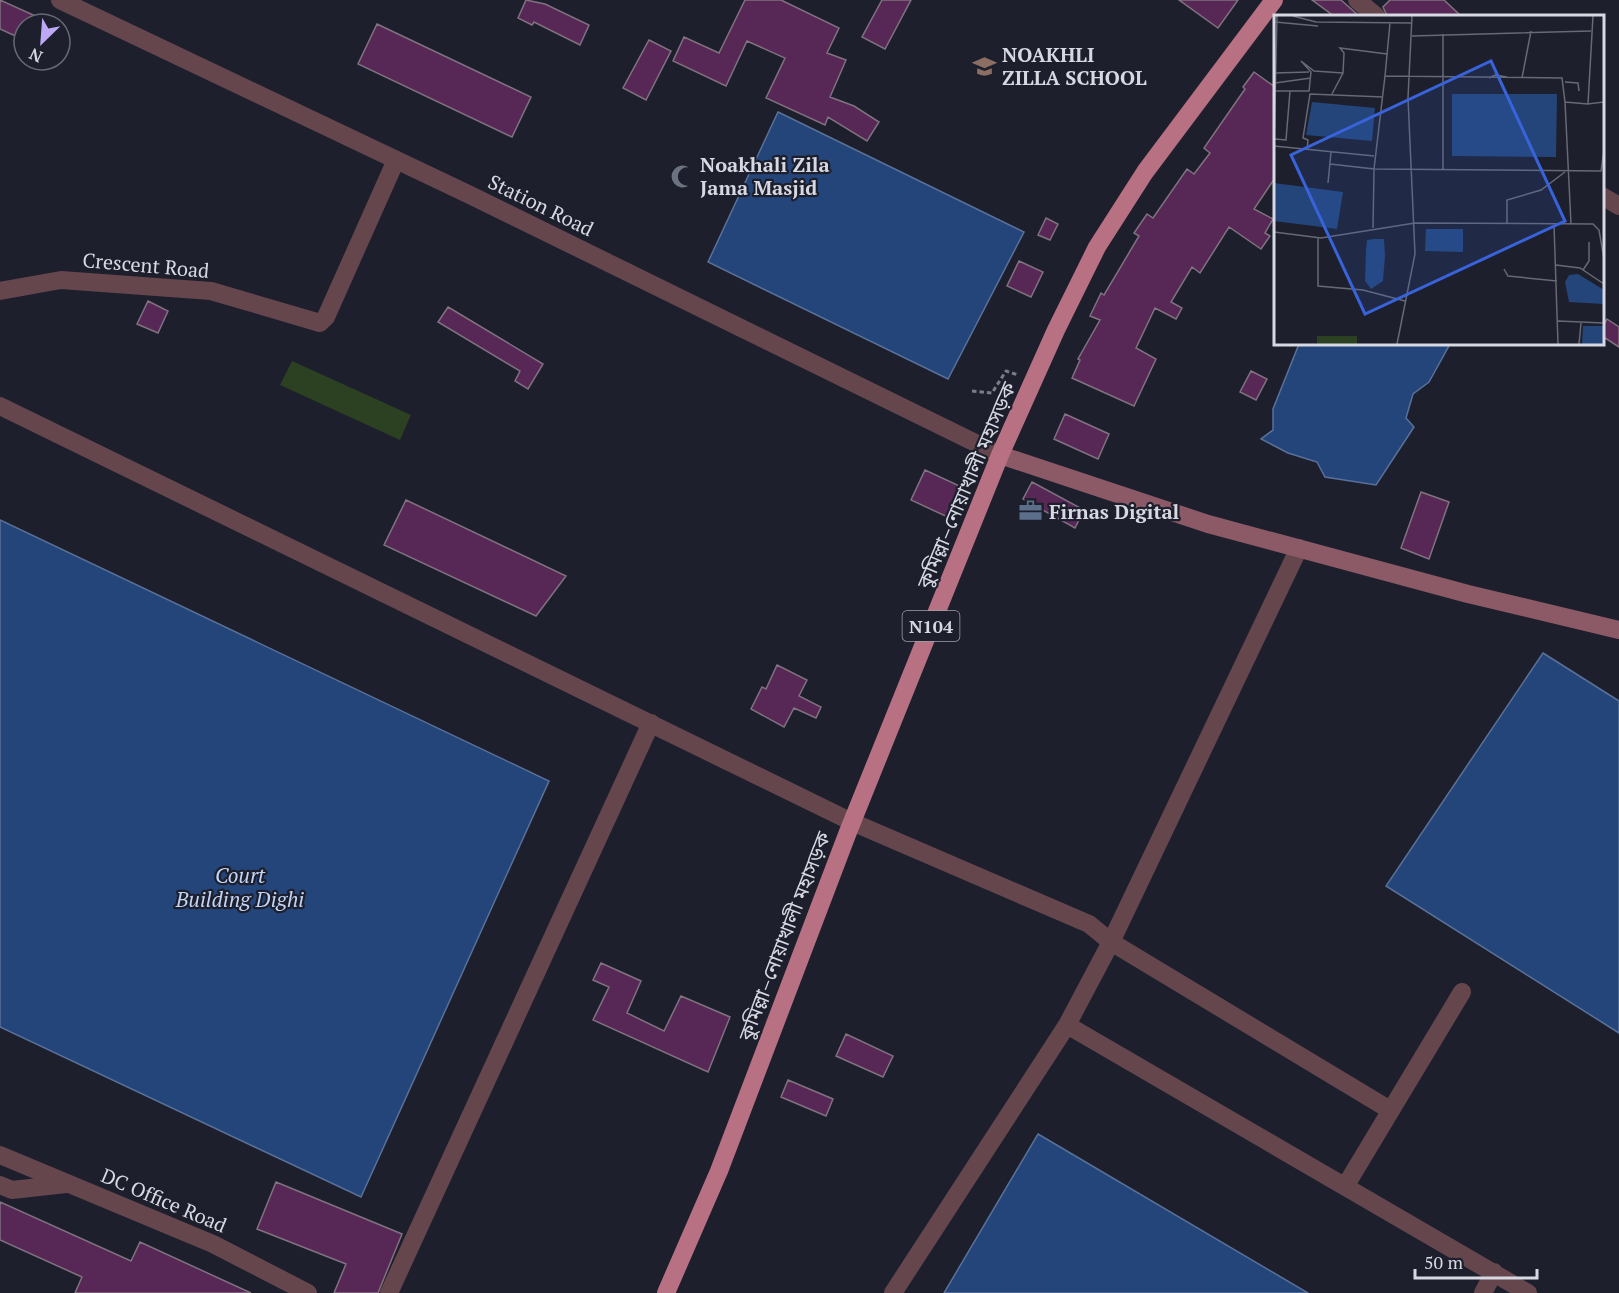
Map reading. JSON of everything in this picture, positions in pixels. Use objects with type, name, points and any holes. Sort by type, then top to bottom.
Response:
[{"type":"highway","name":"কুমিল্লা–নোয়াখালী মহাসড়ক","points":[[666,1293],[719,1171],[852,822],[1000,455],[1033,383],[1097,247],[1145,172],[1274,0]]},
{"type":"main road","points":[[1000,455],[1208,524],[1619,630]]},
{"type":"street","name":"Station Road","points":[[60,0],[89,6],[396,160],[1000,455]]},
{"type":"street","points":[[1357,0],[1376,15]]},
{"type":"street","name":"Crescent Road","points":[[0,291],[60,280],[211,291],[320,323],[326,317],[396,160]]},
{"type":"street","points":[[1604,197],[1619,206]]},
{"type":"street","points":[[0,406],[852,822],[1089,924],[1111,942],[1390,1111]]},
{"type":"street","points":[[893,1293],[1067,1025],[1111,942],[1299,548]]},
{"type":"street","points":[[389,1293],[651,723]]},
{"type":"street","points":[[1346,1185],[1462,992]]},
{"type":"street","points":[[1067,1025],[1346,1185],[1528,1293]]},
{"type":"street","name":"DC Office Road","points":[[0,1155],[213,1244],[308,1293]]},
{"type":"street","points":[[0,1185],[12,1190],[67,1184]]},
{"type":"street","points":[[1483,1293],[1494,1272]]},
{"type":"path","points":[[972,391],[992,393],[1006,371],[1033,383]]},
{"type":"green space","points":[[292,361],[411,415],[400,440],[280,385]]},
{"type":"water","points":[[778,112],[1024,232],[948,379],[708,262]]},
{"type":"water","points":[[1299,345],[1449,345],[1429,382],[1413,394],[1406,418],[1414,427],[1376,485],[1325,477],[1317,462],[1288,453],[1261,439],[1273,430],[1273,409]]},
{"type":"water","name":"Court Building Dighi","points":[[0,520],[549,781],[361,1197],[0,1027]]},
{"type":"water","points":[[1543,653],[1619,701],[1619,1033],[1386,886]]},
{"type":"water","points":[[1038,1134],[1308,1293],[944,1293]]},
{"type":"building","points":[[0,0],[26,12],[12,12],[12,34],[0,29]]},
{"type":"building","points":[[526,0],[545,4],[589,25],[580,45],[534,22],[532,25],[518,18]]},
{"type":"building","points":[[745,0],[781,0],[839,28],[827,53],[846,60],[830,97],[854,106],[879,122],[867,141],[828,117],[825,125],[766,98],[785,58],[747,41],[726,86],[673,61],[684,37],[719,53]]},
{"type":"building","points":[[882,0],[911,0],[885,49],[862,37]]},
{"type":"building","points":[[1179,0],[1238,0],[1218,28]]},
{"type":"building","points":[[1312,0],[1341,0],[1358,15],[1333,15]]},
{"type":"building","points":[[1390,0],[1444,0],[1460,15],[1387,15],[1383,7]]},
{"type":"building","points":[[377,24],[531,97],[512,137],[358,64]]},
{"type":"building","points":[[649,40],[671,51],[646,100],[623,88]]},
{"type":"building","points":[[1254,72],[1274,86],[1274,179],[1254,209],[1273,219],[1265,233],[1270,236],[1261,249],[1229,227],[1200,273],[1192,267],[1171,302],[1182,308],[1176,319],[1155,308],[1136,348],[1156,359],[1134,406],[1072,378],[1080,360],[1078,359],[1100,320],[1090,316],[1101,293],[1104,295],[1139,236],[1134,233],[1147,214],[1153,218],[1187,169],[1194,174],[1210,153],[1204,148],[1245,89],[1243,87]]},
{"type":"building","points":[[1046,218],[1058,224],[1050,240],[1038,235]]},
{"type":"building","points":[[1019,261],[1043,272],[1031,297],[1007,286]]},
{"type":"building","points":[[148,301],[168,311],[158,333],[137,324]]},
{"type":"building","points":[[448,307],[543,364],[528,389],[515,381],[520,371],[438,322]]},
{"type":"building","points":[[1607,319],[1619,327],[1619,347],[1604,337],[1604,324]]},
{"type":"building","points":[[1251,371],[1267,379],[1256,400],[1240,392]]},
{"type":"building","points":[[1065,414],[1109,434],[1098,459],[1054,439]]},
{"type":"building","points":[[925,470],[966,489],[952,519],[911,500]]},
{"type":"building","points":[[1032,482],[1084,510],[1075,528],[1023,499]]},
{"type":"building","points":[[1421,492],[1449,502],[1429,559],[1401,548]]},
{"type":"building","points":[[406,500],[566,576],[536,616],[384,545]]},
{"type":"building","points":[[777,665],[807,680],[799,696],[821,707],[816,718],[794,708],[784,727],[751,709],[762,687],[766,689]]},
{"type":"building","points":[[601,963],[641,981],[627,1013],[664,1031],[681,996],[730,1017],[708,1072],[593,1020],[609,987],[593,980]]},
{"type":"building","points":[[846,1034],[893,1056],[883,1077],[836,1056]]},
{"type":"building","points":[[788,1080],[833,1099],[826,1116],[781,1097]]},
{"type":"building","points":[[276,1182],[402,1234],[378,1293],[334,1293],[346,1264],[257,1229]]},
{"type":"building","points":[[0,1202],[131,1261],[140,1242],[251,1293],[75,1293],[82,1277],[0,1240]]},
{"type":"place","name":"NOAKHLI ZILLA SCHOOL","points":[[984,66]]},
{"type":"place","name":"Noakhali Zila Jama Masjid","points":[[682,176]]},
{"type":"place","name":"Firnas Digital","points":[[1031,511]]}]
